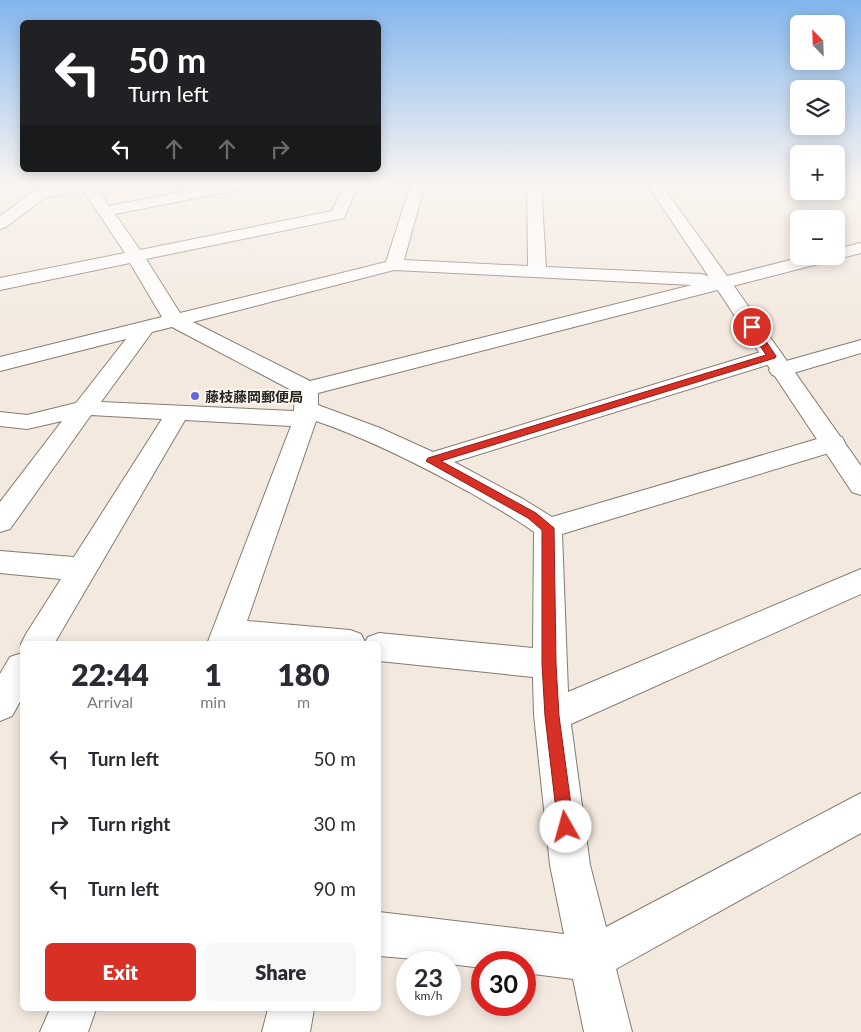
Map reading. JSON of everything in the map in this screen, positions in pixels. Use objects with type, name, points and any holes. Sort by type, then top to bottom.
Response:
[{"type":"street","points":[[119,232],[174,320],[306,406],[431,461],[532,516],[548,528]]},
{"type":"street","points":[[0,284],[255,232]]},
{"type":"street","points":[[394,266],[404,232]]},
{"type":"street","points":[[536,232],[537,272]]},
{"type":"street","points":[[687,232],[861,486]]},
{"type":"street","points":[[845,252],[861,248]]},
{"type":"street","points":[[0,419],[27,422],[84,408],[178,412],[306,406],[721,282],[791,265]]},
{"type":"street","points":[[0,364],[394,266],[721,282]]},
{"type":"street","points":[[0,522],[144,329]]},
{"type":"street","points":[[431,461],[776,363],[861,346]]},
{"type":"street","points":[[288,641],[226,638],[306,406]]},
{"type":"street","points":[[39,641],[178,412]]},
{"type":"street","points":[[548,528],[833,444]]},
{"type":"street","points":[[548,528],[549,664],[552,716],[570,865],[608,1032]]},
{"type":"street","points":[[0,562],[82,569]]},
{"type":"street","points":[[552,716],[861,581]]},
{"type":"street","points":[[381,647],[549,664]]},
{"type":"street","points":[[0,704],[20,670]]},
{"type":"street","points":[[381,934],[591,959],[861,812]]},
{"type":"street","points":[[64,1032],[72,1011]]},
{"type":"street","points":[[286,1032],[291,1011]]},
{"type":"place","name":"藤枝藤岡郵便局","points":[[195,396]]},
{"type":"route","points":[[566,827],[552,716],[549,664],[548,528],[532,516],[431,461],[772,356],[752,327]]}]
